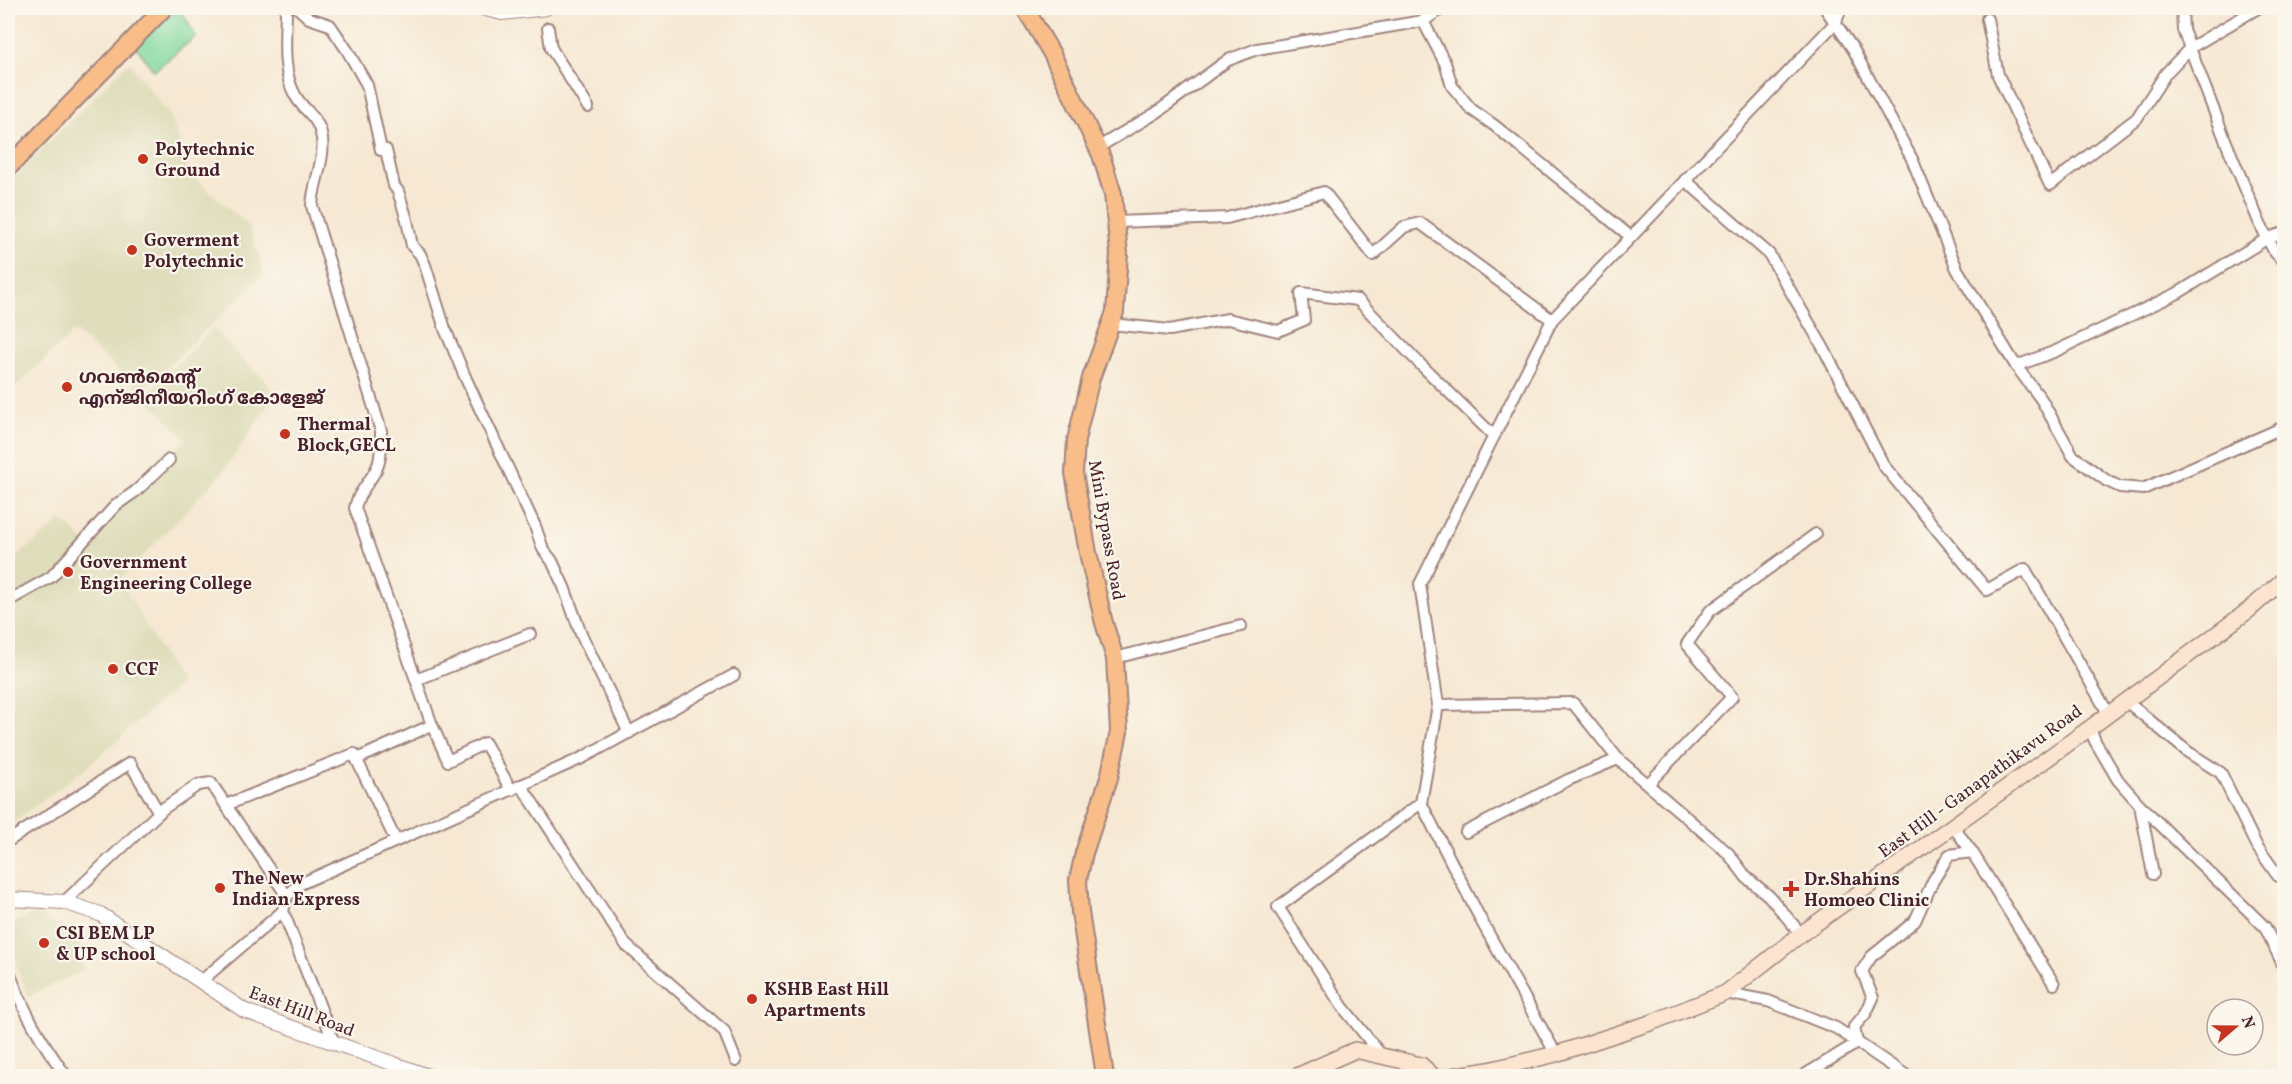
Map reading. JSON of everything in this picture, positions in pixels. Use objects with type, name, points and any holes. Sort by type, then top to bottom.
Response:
[{"type":"main road","points":[[8,168],[164,8]]},
{"type":"main road","name":"Mini Bypass Road","points":[[1025,8],[1052,54],[1097,148],[1113,194],[1119,254],[1115,312],[1091,378],[1076,440],[1074,473],[1088,553],[1104,623],[1115,658],[1119,732],[1109,778],[1084,853],[1078,880],[1081,924],[1105,1077]]},
{"type":"main road","name":"East Hill - Ganapathikavu Road","points":[[1452,1077],[1557,1054],[1650,1023],[1726,993],[1801,934],[2090,728],[2249,610],[2284,579]]},
{"type":"main road","points":[[1297,1077],[1355,1050],[1420,1065],[1432,1077]]},
{"type":"street","points":[[286,8],[287,75],[296,98],[316,121],[321,134],[322,153],[313,188],[312,206],[381,431],[382,448],[378,466],[357,498],[355,508],[432,725],[448,761],[485,743],[626,945],[724,1031],[736,1061]]},
{"type":"street","points":[[298,8],[309,18],[330,25],[367,85],[381,150],[386,150],[394,186],[398,191],[402,210],[407,220],[412,246],[420,254],[425,265],[442,322],[466,379],[535,526],[543,549],[557,573],[581,634],[629,733]]},
{"type":"street","points":[[482,8],[502,13],[546,8]]},
{"type":"street","points":[[1097,148],[1156,113],[1228,60],[1257,49],[1423,21],[1443,8]]},
{"type":"street","points":[[1825,8],[1836,22],[1912,159],[1957,269],[2016,366],[2042,399],[2073,456],[2107,481],[2120,487],[2143,489],[2284,427]]},
{"type":"street","points":[[1557,1054],[1483,924],[1421,803],[1438,705],[1420,584],[1552,320],[1836,22],[1841,8]]},
{"type":"street","points":[[2182,8],[2183,30],[2249,197],[2274,251],[2284,262]]},
{"type":"street","points":[[1987,20],[1998,75],[2050,185],[2137,117],[2166,73],[2190,48],[2258,8]]},
{"type":"street","points":[[1423,21],[1445,63],[1452,86],[1472,109],[1631,237]]},
{"type":"street","points":[[548,28],[551,48],[588,107]]},
{"type":"street","points":[[1685,180],[1769,255],[1824,349],[1884,466],[1987,590],[2025,568],[2108,713]]},
{"type":"street","points":[[1116,222],[1227,218],[1324,192],[1373,255],[1404,227],[1420,223],[1552,320]]},
{"type":"street","points":[[2016,366],[2056,351],[2178,293],[2268,238],[2284,233]]},
{"type":"street","points":[[1111,324],[1170,330],[1228,319],[1278,332],[1304,320],[1301,293],[1358,300],[1494,436]]},
{"type":"street","points":[[8,601],[51,577],[116,505],[136,491],[169,460]]},
{"type":"street","points":[[1648,784],[1732,697],[1688,644],[1710,611],[1816,534]]},
{"type":"street","points":[[1115,658],[1240,626]]},
{"type":"street","points":[[416,680],[530,634]]},
{"type":"street","points":[[200,982],[283,911],[287,896],[300,884],[582,758],[734,675]]},
{"type":"street","points":[[2126,701],[2188,752],[2221,773],[2256,845],[2278,876]]},
{"type":"street","points":[[1438,705],[1573,703],[1618,759],[1728,853],[1748,878],[1768,896],[1801,934]]},
{"type":"street","points":[[357,759],[432,725]]},
{"type":"street","points":[[2090,728],[2094,741],[2118,780],[2140,805],[2265,927],[2284,967]]},
{"type":"street","points":[[226,805],[354,754],[396,841]]},
{"type":"street","points":[[1466,832],[1568,780],[1618,759]]},
{"type":"street","points":[[8,841],[130,763],[159,813]]},
{"type":"street","points":[[64,902],[159,813],[198,785],[211,783],[287,896]]},
{"type":"street","points":[[1382,1056],[1341,1006],[1278,907],[1421,803]]},
{"type":"street","points":[[2140,805],[2153,874]]},
{"type":"street","points":[[1952,825],[1972,852],[2054,984]]},
{"type":"street","points":[[1857,1043],[1854,1027],[1866,1013],[1874,998],[1862,971],[1871,957],[1915,921],[1933,881],[1949,855],[1972,852]]},
{"type":"street","name":"East Hill Road","points":[[8,899],[64,902],[100,914],[245,1011],[428,1077]]},
{"type":"street","points":[[283,911],[334,1043]]},
{"type":"street","points":[[8,969],[12,997],[66,1077]]},
{"type":"street","points":[[1726,993],[1768,1001],[1836,1028],[1907,1077]]},
{"type":"street","points":[[1803,1077],[1857,1043]]},
{"type":"shaded area","name":"Goverment Polytechnic","points":[[129,62],[171,117],[190,174],[249,226],[264,274],[142,391],[74,331],[8,394],[8,183]]},
{"type":"shaded area","name":"Government Engineering College","points":[[213,328],[276,393],[223,472],[120,580],[180,684],[86,768],[8,826],[8,564],[62,520],[84,541],[186,439],[145,397]]},
{"type":"shaded area","points":[[37,912],[78,943],[84,970],[28,996],[8,944],[8,926]]},
{"type":"green space","points":[[179,8],[196,36],[154,71],[134,44]]},
{"type":"place","name":"Polytechnic Ground","points":[[143,159]]},
{"type":"place","name":"Goverment Polytechnic","points":[[132,250]]},
{"type":"place","name":"ഗവൺമെന്റ് എന്ജിനീയറിംഗ് കോളേജ്","points":[[67,387]]},
{"type":"place","name":"Thermal Block,GECL","points":[[285,434]]},
{"type":"place","name":"Government Engineering College","points":[[68,572]]},
{"type":"place","name":"CCF","points":[[113,669]]},
{"type":"place","name":"The New Indian Express","points":[[220,888]]},
{"type":"place","name":"Dr.Shahins Homoeo Clinic","points":[[1791,889]]},
{"type":"place","name":"CSI BEM LP & UP school","points":[[44,943]]},
{"type":"place","name":"KSHB East Hill Apartments","points":[[752,999]]}]
